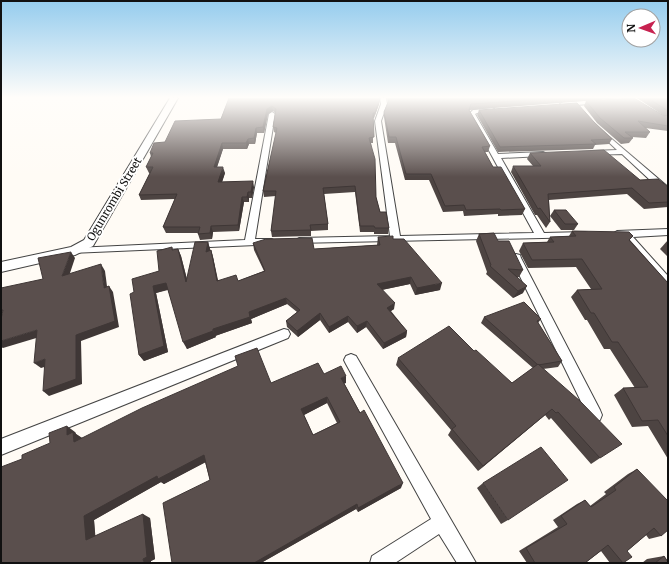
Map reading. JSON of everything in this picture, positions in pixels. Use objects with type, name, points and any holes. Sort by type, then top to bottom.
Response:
[{"type":"street","name":"Ogunrombi Street","points":[[1,268],[75,251],[89,243],[159,124]]},
{"type":"street","points":[[250,242],[270,124]]},
{"type":"street","points":[[378,124],[395,238]]},
{"type":"street","points":[[478,124],[540,235]]},
{"type":"street","points":[[594,125],[668,192]]},
{"type":"street","points":[[583,153],[623,152]]},
{"type":"street","points":[[496,156],[551,154]]},
{"type":"street","points":[[610,234],[668,232]]},
{"type":"street","points":[[625,234],[668,283]]},
{"type":"street","points":[[75,251],[250,242],[594,235]]},
{"type":"street","points":[[505,236],[595,415]]},
{"type":"street","points":[[1,447],[284,334]]},
{"type":"street","points":[[351,360],[442,522],[467,563]]},
{"type":"street","points":[[379,563],[442,522]]},
{"type":"building","points":[[173,124],[264,124],[263,127],[256,128],[254,138],[248,139],[246,143],[222,143],[214,167],[223,167],[218,182],[253,181],[251,192],[248,192],[247,197],[242,197],[238,225],[211,226],[210,233],[198,234],[200,227],[163,227],[177,194],[139,195],[153,167],[146,167],[153,153],[150,153],[154,143],[165,142]]},
{"type":"building","points":[[273,124],[373,124],[374,137],[369,138],[375,159],[376,197],[380,212],[386,212],[389,228],[360,226],[355,186],[323,188],[328,224],[310,225],[311,230],[271,231],[276,191],[263,191],[277,128],[273,127]]},
{"type":"building","points":[[386,124],[477,124],[490,146],[482,147],[493,167],[501,167],[525,209],[466,210],[464,205],[445,206],[431,174],[406,174],[396,137],[389,137]]},
{"type":"building","points":[[487,124],[596,124],[612,139],[591,140],[596,144],[500,147]]},
{"type":"building","points":[[608,124],[642,124],[650,132],[625,132],[633,138],[624,138]]},
{"type":"building","points":[[604,150],[640,180],[658,179],[668,187],[668,202],[649,203],[632,188],[548,194],[550,222],[540,208],[538,209],[513,166],[541,166],[530,153]]},
{"type":"building","points":[[554,210],[566,210],[578,224],[565,224]]},
{"type":"building","points":[[572,231],[629,232],[633,236],[629,240],[668,283],[668,436],[658,420],[642,421],[623,388],[648,387],[618,342],[612,342],[594,313],[591,313],[577,290],[602,289],[582,259],[532,260],[523,243],[554,242],[550,237],[576,236]]},
{"type":"building","points":[[494,233],[498,241],[509,241],[523,270],[508,269],[527,286],[518,291],[490,266],[491,265],[479,234]]},
{"type":"building","points":[[393,236],[393,239],[404,239],[442,283],[417,288],[411,277],[377,284],[395,303],[387,308],[407,331],[384,343],[367,321],[357,326],[348,316],[329,327],[320,313],[297,331],[286,321],[300,310],[286,298],[249,312],[250,317],[213,329],[213,331],[183,342],[166,283],[153,286],[164,346],[139,355],[130,294],[134,292],[132,279],[159,271],[157,251],[172,247],[172,250],[178,249],[186,282],[195,242],[208,242],[206,252],[211,250],[217,281],[236,275],[238,281],[265,271],[253,243],[266,239],[312,238],[314,249],[380,245],[378,237]]},
{"type":"building","points":[[71,252],[62,276],[101,264],[104,288],[109,286],[115,321],[76,335],[76,379],[43,391],[45,359],[34,363],[37,330],[1,341],[1,319],[3,310],[1,310],[1,288],[43,279],[38,258]]},
{"type":"building","points":[[524,302],[541,319],[537,321],[562,361],[538,365],[484,317]]},
{"type":"building","points":[[449,326],[474,351],[476,350],[512,383],[538,364],[580,401],[622,444],[600,458],[558,412],[556,413],[552,409],[483,466],[452,429],[456,426],[398,358]]},
{"type":"building","points":[[257,348],[271,383],[318,363],[324,374],[341,366],[346,376],[341,378],[360,413],[364,410],[403,483],[358,508],[357,504],[254,563],[172,563],[163,503],[210,480],[204,455],[158,479],[157,476],[84,516],[86,540],[143,514],[147,557],[143,559],[144,563],[1,563],[1,467],[22,459],[22,455],[50,443],[49,433],[67,426],[67,435],[73,432],[74,442],[142,408],[238,366],[235,356]],"holes":[[[327,397],[340,422],[313,435],[301,409]]]},
{"type":"building","points":[[541,447],[568,480],[508,520],[483,483]]},
{"type":"building","points":[[637,469],[668,501],[668,530],[661,536],[654,528],[627,551],[632,557],[623,563],[608,545],[585,563],[535,563],[526,548],[567,524],[561,516],[585,500],[591,507],[616,490],[614,487]]},
{"type":"building","points":[[664,556],[668,563],[655,563]]}]
